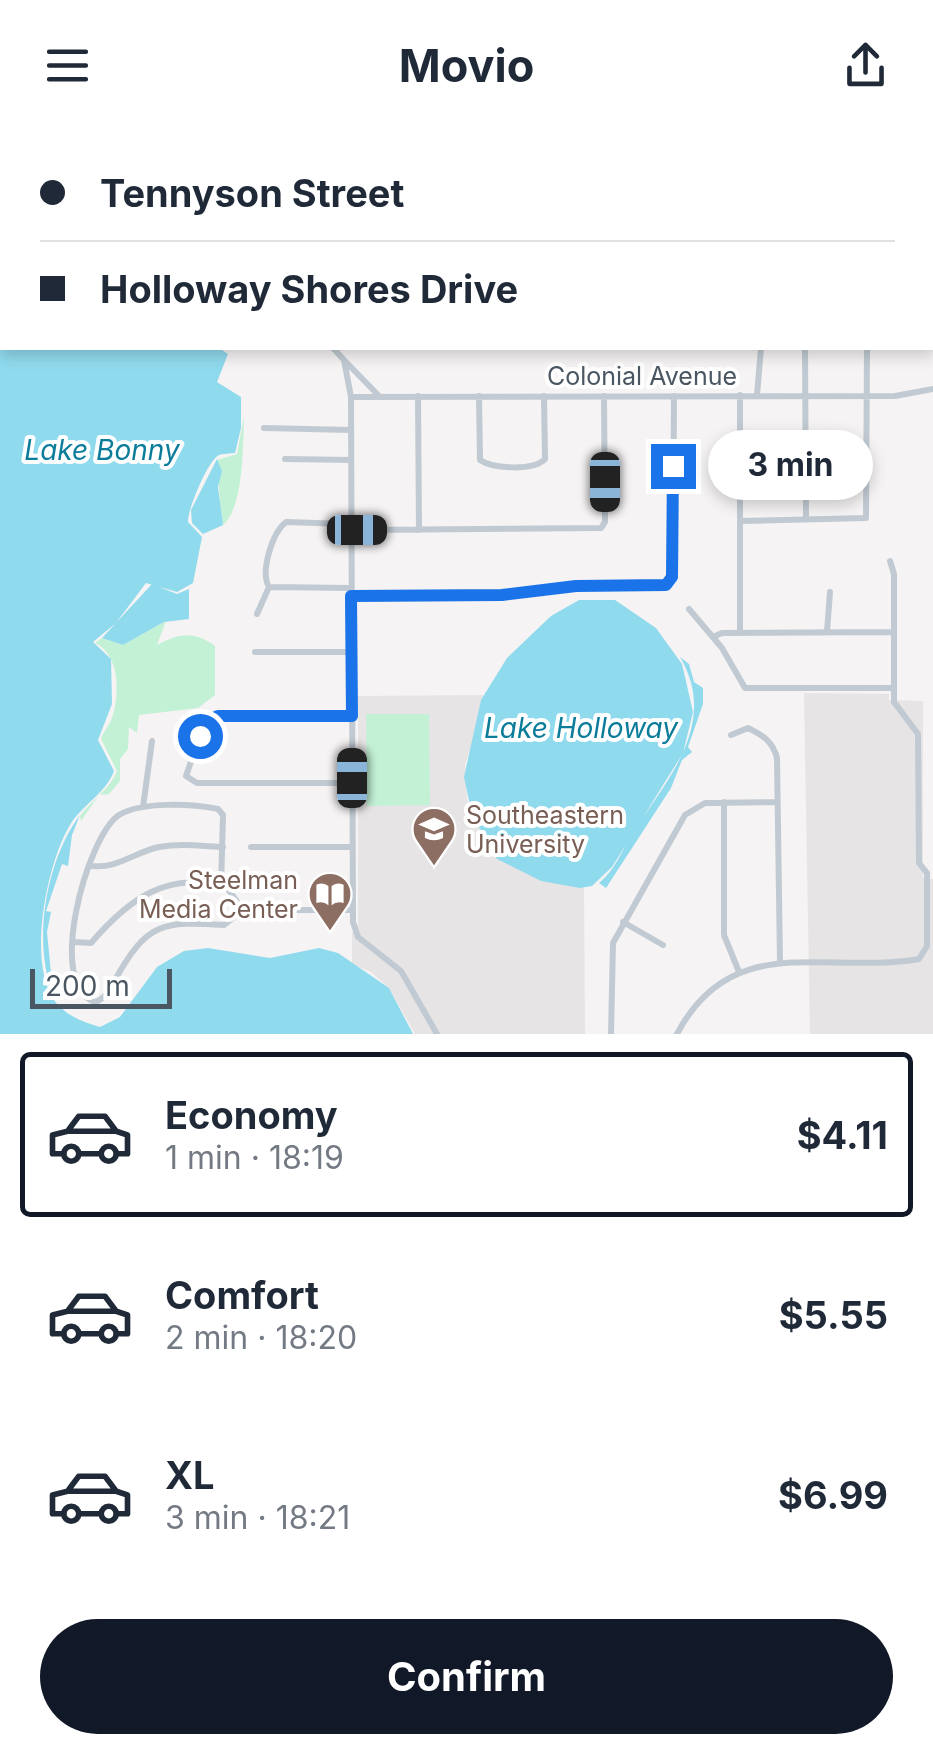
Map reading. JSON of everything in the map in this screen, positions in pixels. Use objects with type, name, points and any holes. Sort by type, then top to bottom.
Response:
[{"type":"street","points":[[335,350],[378,396]]},
{"type":"street","points":[[757,395],[761,350]]},
{"type":"street","points":[[805,350],[806,520]]},
{"type":"street","points":[[740,521],[865,519],[868,350]]},
{"type":"street","points":[[344,360],[351,397],[352,910],[358,936],[401,971],[437,1034]]},
{"type":"street","name":"Colonial Avenue","points":[[351,397],[868,396],[933,389]]},
{"type":"street","points":[[740,395],[740,632]]},
{"type":"street","points":[[418,396],[419,531]]},
{"type":"street","points":[[479,396],[480,460],[488,466],[534,466],[545,459],[544,396]]},
{"type":"street","points":[[269,587],[264,578],[275,534],[286,522],[419,531],[601,528],[605,522],[604,396]]},
{"type":"street","points":[[269,587],[502,595],[576,586],[661,586],[671,581],[674,396]]},
{"type":"street","points":[[264,428],[351,430]]},
{"type":"street","points":[[286,459],[351,460]]},
{"type":"street","points":[[677,1034],[710,991],[739,973],[780,962],[914,960],[922,956],[927,946],[930,873],[919,864],[918,734],[894,702],[894,574],[890,561]]},
{"type":"street","points":[[257,614],[269,587]]},
{"type":"street","points":[[827,632],[830,592]]},
{"type":"street","points":[[689,609],[713,637],[742,687],[894,688]]},
{"type":"street","points":[[713,637],[740,632],[894,632]]},
{"type":"street","points":[[255,652],[352,652]]},
{"type":"street","points":[[352,716],[214,717],[200,736],[187,779],[196,783],[352,783]]},
{"type":"street","points":[[731,735],[748,728],[770,736],[777,758],[780,962]]},
{"type":"street","points":[[143,807],[152,741]]},
{"type":"street","points":[[724,802],[724,934],[739,973]]},
{"type":"street","points":[[612,1034],[611,951],[623,922],[685,814],[705,803],[777,802]]},
{"type":"street","points":[[221,887],[223,815],[218,809],[143,807],[122,814],[110,824],[74,918],[70,956],[75,984],[90,1001],[105,998],[128,958],[156,930],[186,920],[224,925],[242,910],[352,910]]},
{"type":"street","points":[[92,866],[112,866],[133,855],[173,845],[223,847]]},
{"type":"street","points":[[251,847],[352,847]]},
{"type":"street","points":[[74,942],[91,943],[122,910],[146,892],[186,882],[221,887],[232,893],[242,910]]},
{"type":"street","points":[[623,922],[663,945]]},
{"type":"shaded area","points":[[804,693],[889,694],[889,700],[923,701],[923,878],[933,879],[933,1034],[810,1034]]},
{"type":"shaded area","name":"Southeastern University","points":[[483,695],[477,732],[465,764],[467,799],[493,852],[541,881],[584,887],[585,1034],[415,1034],[389,988],[371,972],[352,964],[352,933],[358,925],[358,696]]},
{"type":"green space","points":[[244,416],[239,490],[223,525],[217,460],[237,454]]},
{"type":"green space","points":[[166,621],[157,645],[187,635],[215,646],[215,695],[198,708],[139,715],[137,733],[129,727],[128,749],[120,759],[120,781],[109,794],[100,795],[117,771],[101,739],[112,718],[117,686],[109,656],[95,643],[102,638],[123,645]]},
{"type":"green space","points":[[366,714],[429,714],[430,805],[367,806]]},
{"type":"water","name":"Lake Bonny","points":[[0,350],[222,350],[228,354],[217,382],[241,397],[241,428],[235,453],[220,455],[209,466],[189,516],[188,522],[202,537],[193,583],[177,592],[146,583],[116,623],[93,642],[111,659],[112,704],[98,740],[114,771],[70,825],[54,863],[41,938],[46,983],[63,1010],[100,1027],[120,1017],[157,967],[184,951],[208,948],[270,958],[319,948],[338,953],[389,988],[413,1034],[0,1034]]},
{"type":"water","points":[[217,459],[222,471],[218,487],[223,525],[203,534],[192,523],[191,510]]},
{"type":"water","points":[[152,584],[177,594],[189,589],[189,619],[164,622],[123,645],[102,638]]},
{"type":"water","name":"Lake Holloway","points":[[579,600],[615,600],[656,628],[682,664],[693,712],[683,753],[612,867],[592,886],[580,888],[541,881],[497,859],[472,815],[464,777],[481,700],[507,658],[551,616]]},
{"type":"water","points":[[680,657],[689,664],[694,682],[703,688],[703,704],[688,747],[692,752],[682,760],[671,788],[606,888],[599,883],[674,771],[684,749],[694,705],[691,681]]},
{"type":"water","points":[[80,815],[72,835],[68,866],[62,864],[46,911],[51,912],[47,932],[53,994],[44,950],[46,902],[58,855]]},
{"type":"place","name":"Southeastern University","points":[[434,867]]},
{"type":"place","name":"Steelman Media Center","points":[[330,932]]},
{"type":"route","points":[[200,736],[206,723],[218,716],[352,716],[351,596],[502,595],[576,586],[666,585],[672,577],[673,466]]}]
